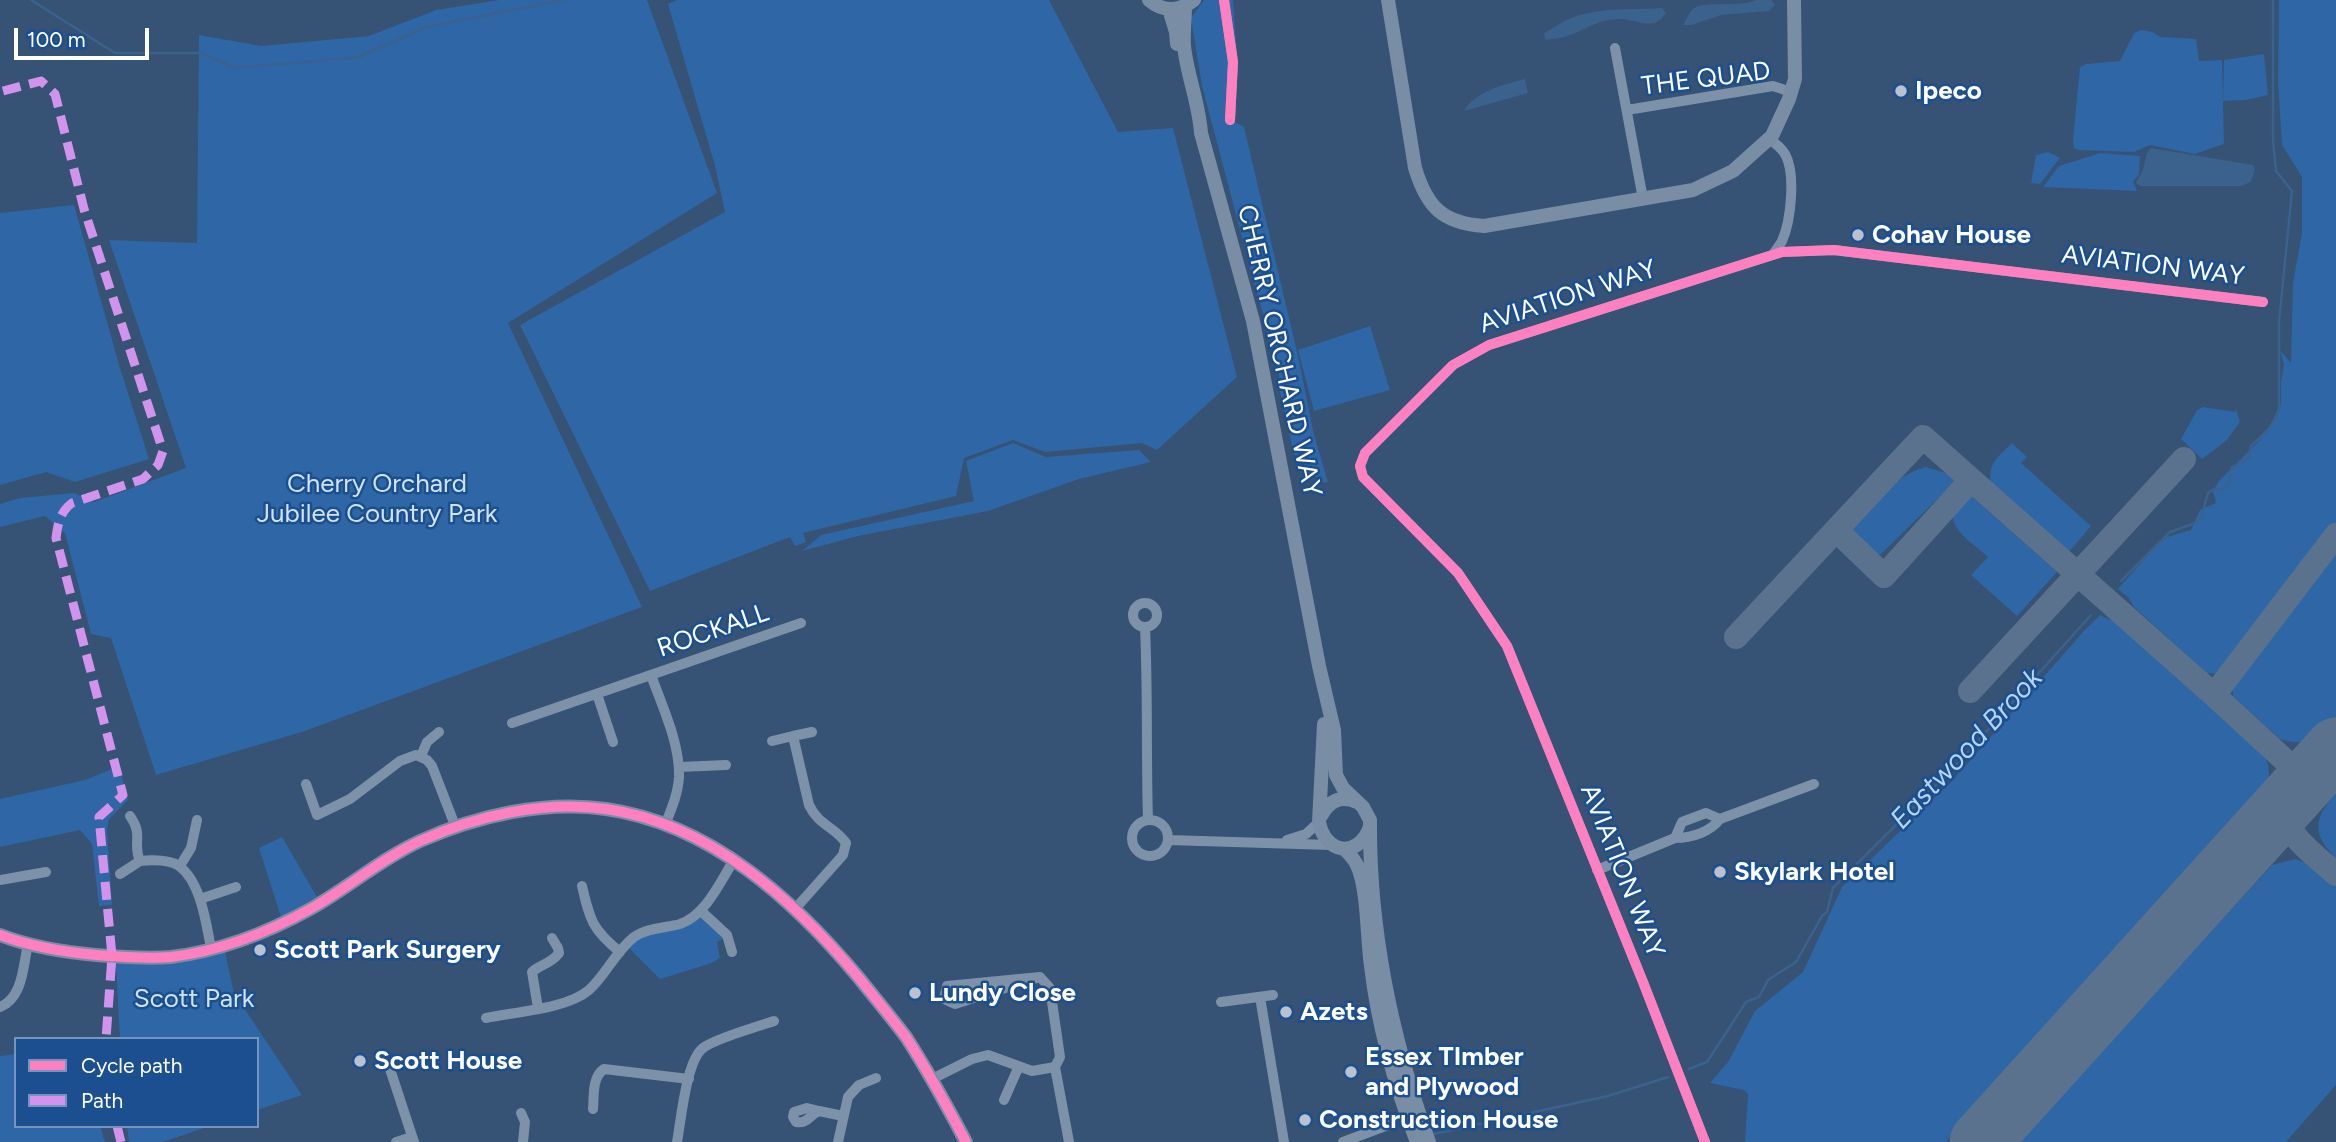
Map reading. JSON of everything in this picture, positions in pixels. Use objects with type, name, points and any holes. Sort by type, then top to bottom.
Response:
[{"type":"main road","points":[[1149,0],[1169,9],[1190,3]]},
{"type":"main road","points":[[1388,0],[1415,167],[1424,193],[1440,213],[1465,225],[1484,226],[1693,190],[1733,172],[1769,139],[1791,92],[1795,79],[1794,0]]},
{"type":"main road","name":"CHERRY ORCHARD WAY","points":[[1190,3],[1184,44],[1201,133],[1253,321],[1319,666],[1334,730],[1336,775],[1343,788],[1368,813],[1381,964],[1400,1051],[1429,1142]]},
{"type":"main road","points":[[1169,9],[1176,32],[1187,95],[1201,133]]},
{"type":"main road","name":"CHERRY ORCHARD WAY","points":[[1319,666],[1325,732],[1320,819],[1322,834],[1352,856],[1360,872],[1371,967],[1380,1016],[1400,1094],[1417,1142]]},
{"type":"main road","points":[[1320,819],[1326,807],[1334,801],[1348,799],[1358,802]]},
{"type":"main road","points":[[0,935],[63,951],[112,956],[171,957],[238,942],[282,923],[317,904],[396,853],[456,828],[519,811],[571,807],[606,809],[665,825],[694,837],[759,877],[795,909],[835,950],[905,1036],[966,1142]]},
{"type":"main road","points":[[1338,847],[1351,848],[1362,841],[1370,827]]},
{"type":"street","points":[[1224,0],[1233,62],[1230,120]]},
{"type":"street","name":"THE QUAD","points":[[1615,48],[1643,200]]},
{"type":"street","name":"THE QUAD","points":[[1627,110],[1773,86],[1791,92]]},
{"type":"street","points":[[1769,139],[1783,150],[1791,174],[1791,195],[1782,240],[1773,255]]},
{"type":"street","name":"AVIATION WAY","points":[[1704,1142],[1507,646],[1458,573],[1363,477],[1360,466],[1365,453],[1453,365],[1489,345],[1783,252],[1834,250],[2263,302]]},
{"type":"street","name":"ROCKALL","points":[[665,825],[677,788],[679,767],[674,743],[651,675],[801,623]]},
{"type":"street","points":[[1145,627],[1148,820]]},
{"type":"street","points":[[512,723],[651,675]]},
{"type":"street","points":[[597,694],[613,742]]},
{"type":"street","points":[[421,756],[427,742],[439,732]]},
{"type":"street","points":[[772,741],[812,732]]},
{"type":"street","points":[[793,736],[813,814],[818,821],[841,837],[846,848],[838,862],[795,909]]},
{"type":"street","points":[[306,784],[317,815],[359,793],[400,761],[410,756],[421,756],[436,773],[456,828]]},
{"type":"street","points":[[679,767],[726,765]]},
{"type":"street","points":[[1597,870],[1675,838],[1687,838],[1714,828],[1720,820],[1814,784]]},
{"type":"street","points":[[1675,838],[1682,822],[1706,813],[1720,820]]},
{"type":"street","points":[[131,816],[138,831],[137,851],[140,861]]},
{"type":"street","points":[[1276,843],[1306,834],[1320,819]]},
{"type":"street","points":[[180,866],[191,848],[197,820]]},
{"type":"street","points":[[1148,820],[1163,825],[1168,840],[1167,846],[1160,854],[1149,856],[1139,852],[1133,843],[1133,833],[1139,824],[1148,820]]},
{"type":"street","points":[[1168,840],[1338,847]]},
{"type":"street","points":[[486,1018],[538,1009],[569,1000],[589,990],[620,951],[638,935],[686,922],[701,911],[734,860]]},
{"type":"street","points":[[120,874],[140,861],[167,862],[180,866],[200,899],[211,948]]},
{"type":"street","points":[[0,880],[46,872]]},
{"type":"street","points":[[582,886],[598,933],[620,951]]},
{"type":"street","points":[[200,899],[236,887]]},
{"type":"street","points":[[701,911],[727,935],[733,952]]},
{"type":"street","points":[[538,1009],[532,972],[550,963],[559,953],[552,938]]},
{"type":"street","points":[[0,1007],[16,995],[28,944]]},
{"type":"street","points":[[1040,977],[955,1004],[944,999],[947,986],[1040,977]]},
{"type":"street","points":[[1040,977],[1049,988],[1060,1057],[1055,1068],[1069,1142]]},
{"type":"street","points":[[1221,1002],[1273,995]]},
{"type":"street","points":[[1260,997],[1284,1142]]},
{"type":"street","points":[[677,1142],[689,1079],[695,1058],[703,1048],[774,1021]]},
{"type":"street","points":[[932,1079],[980,1056],[993,1056],[1032,1071],[1055,1068]]},
{"type":"street","points":[[389,1066],[413,1139],[396,1142]]},
{"type":"street","points":[[1004,1101],[1019,1066]]},
{"type":"street","points":[[593,1109],[596,1079],[604,1069],[689,1079]]},
{"type":"street","points":[[838,1142],[851,1092],[859,1085],[876,1078]]},
{"type":"street","points":[[819,1111],[843,1116]]},
{"type":"street","points":[[521,1113],[525,1122],[523,1142]]},
{"type":"street","points":[[1343,1142],[1388,1125]]},
{"type":"green space","name":"Cherry Orchard Jubilee Country Park","points":[[499,0],[647,0],[717,193],[508,323],[642,607],[302,732],[156,775],[111,638],[91,634],[65,533],[45,516],[0,527],[0,504],[20,498],[74,493],[94,502],[186,468],[109,240],[197,243],[199,35],[261,46],[369,36],[436,10]]},
{"type":"green space","points":[[677,0],[1049,0],[1118,132],[1173,128],[1237,377],[1157,450],[1142,443],[1045,452],[1013,440],[964,458],[956,496],[803,533],[806,542],[795,546],[790,537],[650,591],[520,325],[725,212],[715,166],[668,4]]},
{"type":"green space","points":[[1204,0],[1233,0],[1237,55],[1229,65],[1225,117],[1244,127],[1314,435],[1328,482],[1322,483],[1294,454],[1279,387],[1279,368],[1202,86],[1191,18]]},
{"type":"green space","points":[[2279,0],[2336,0],[2336,527],[2226,671],[2218,674],[2207,673],[2134,607],[2129,598],[2118,589],[2158,544],[2167,537],[2191,530],[2200,510],[2216,503],[2213,491],[2219,481],[2259,441],[2281,404],[2284,365],[2280,350],[2291,363],[2293,283],[2302,233],[2302,177],[2282,145],[2278,82]]},
{"type":"green space","points":[[2141,30],[2161,37],[2196,39],[2199,61],[2222,60],[2224,144],[2195,154],[2150,145],[2134,152],[2074,148],[2080,67],[2120,61],[2134,33]]},
{"type":"green space","points":[[2264,54],[2268,95],[2223,101],[2224,60]]},
{"type":"green space","points":[[2048,152],[2060,158],[2040,184],[2031,183],[2036,155]]},
{"type":"green space","points":[[2100,153],[2140,156],[2139,175],[2133,181],[2137,191],[2043,187],[2059,166]]},
{"type":"green space","points":[[74,205],[149,459],[75,482],[46,472],[0,485],[0,213]]},
{"type":"green space","points":[[1370,326],[1390,390],[1314,411],[1298,350]]},
{"type":"green space","points":[[2203,407],[2235,412],[2236,409],[2240,422],[2226,441],[2202,459],[2181,439],[2197,410]]},
{"type":"green space","points":[[1013,443],[1046,457],[1139,450],[1151,462],[1079,479],[988,511],[858,536],[802,551],[821,535],[974,501],[966,461]]},
{"type":"green space","points":[[2012,443],[2027,457],[2021,463],[2091,526],[2069,552],[1991,484],[1992,465]]},
{"type":"green space","points":[[1926,467],[1949,474],[1956,481],[1881,554],[1870,555],[1851,538],[1851,529],[1894,484]]},
{"type":"green space","points":[[1970,495],[2057,572],[2017,616],[1971,575],[1988,557],[1959,531],[1952,510],[1965,496]]},
{"type":"green space","points":[[2336,540],[2336,719],[2311,739],[2297,742],[2280,739],[2233,696],[2232,680]]},
{"type":"green space","points":[[2100,615],[2119,624],[2264,754],[2269,774],[2265,794],[1968,1122],[1956,1128],[1946,1142],[1745,1142],[1748,1094],[1744,1090],[1710,1083],[1728,1062],[1755,1011],[1803,972],[1842,887],[1952,781]]},
{"type":"green space","points":[[119,766],[128,800],[109,819],[107,830],[112,905],[99,906],[92,844],[80,830],[0,847],[0,799],[85,780]]},
{"type":"green space","points":[[2336,793],[2336,858],[2322,841],[2318,826],[2323,810]]},
{"type":"green space","points":[[282,837],[317,897],[281,917],[259,848]]},
{"type":"green space","points":[[2295,859],[2313,865],[2336,885],[2336,1085],[2286,1142],[2018,1142],[2272,865]]},
{"type":"green space","points":[[701,911],[720,928],[723,939],[717,942],[720,958],[712,963],[660,979],[626,945],[631,939],[677,925]]},
{"type":"green space","name":"Scott Park","points":[[225,952],[234,993],[302,1095],[259,1109],[259,1037],[120,1037],[116,964],[195,960]]},
{"type":"green space","points":[[14,1054],[14,1128],[101,1128],[105,1142],[0,1142],[0,1056]]},
{"type":"green space","points":[[127,1128],[204,1128],[163,1142],[129,1142]]},
{"type":"shaded area","points":[[1771,0],[1775,5],[1769,11],[1721,15],[1692,25],[1683,25],[1698,6],[1741,4]]},
{"type":"shaded area","points":[[1662,8],[1666,13],[1651,24],[1614,19],[1567,36],[1545,40],[1544,33],[1566,20],[1584,14],[1606,10]]},
{"type":"shaded area","points":[[1525,79],[1528,93],[1464,111],[1482,94]]},
{"type":"shaded area","points":[[2151,148],[2253,165],[2255,170],[2251,182],[2241,186],[2140,186],[2136,183]]},
{"type":"waterway","points":[[31,0],[115,53],[201,53],[236,68],[359,57],[426,27],[563,0]]},
{"type":"waterway","name":"Eastwood Brook","points":[[2121,581],[2170,532],[2201,518],[2208,493],[2214,489],[2221,490],[2229,484],[2232,467],[2250,457],[2251,446],[2271,427],[2279,409],[2279,322],[2292,191],[2276,171],[2273,140],[2273,0]]},
{"type":"waterway","name":"Eastwood Brook","points":[[1689,1069],[1707,1062],[1746,1002],[1759,997],[1768,980],[1796,962],[1822,916],[1827,912],[1833,888],[1957,764],[2091,615]]},
{"type":"waterway","name":"Eastwood Brook","points":[[1434,1134],[1608,1096],[1668,1077]]},
{"type":"taxiway","points":[[1736,637],[1923,437],[2290,765],[2309,767],[2326,760]]},
{"type":"taxiway","points":[[1970,691],[2184,459]]},
{"type":"taxiway","points":[[1836,530],[1884,576],[1971,480]]},
{"type":"taxiway","points":[[2214,695],[2336,535]]},
{"type":"taxiway","points":[[2294,795],[2286,816],[2292,832],[2336,874]]},
{"type":"taxiway","points":[[2259,833],[2278,830],[2294,835]]},
{"type":"runway","points":[[1980,1142],[2336,748]]},
{"type":"marked path","points":[[3,91],[41,81],[55,94],[84,209],[163,451],[158,465],[143,479],[72,503],[60,518],[56,538],[123,795],[99,817],[112,956],[106,1037]]},
{"type":"marked path","points":[[118,1128],[121,1142]]},
{"type":"cycle path","points":[[1224,0],[1233,62],[1230,120]]},
{"type":"cycle path","points":[[1705,1142],[1507,646],[1458,573],[1363,477],[1360,466],[1365,453],[1453,365],[1489,345],[1782,252],[1834,250],[2263,302]]},
{"type":"cycle path","points":[[0,935],[35,946],[84,954],[152,958],[189,954],[226,945],[279,925],[326,900],[406,848],[464,824],[511,812],[559,807],[606,809],[644,817],[715,848],[748,870],[807,921],[859,978],[906,1037],[966,1142]]},
{"type":"place","name":"Ipeco","points":[[1901,91]]},
{"type":"place","name":"Cohav House","points":[[1858,235]]},
{"type":"place","name":"Skylark Hotel","points":[[1720,872]]},
{"type":"place","name":"Scott Park Surgery","points":[[260,950]]},
{"type":"place","name":"Lundy Close","points":[[915,993]]},
{"type":"place","name":"Azets","points":[[1286,1012]]},
{"type":"place","name":"Scott House","points":[[360,1061]]},
{"type":"place","name":"Essex TImber and Plywood","points":[[1351,1072]]},
{"type":"place","name":"Construction House","points":[[1305,1120]]}]
